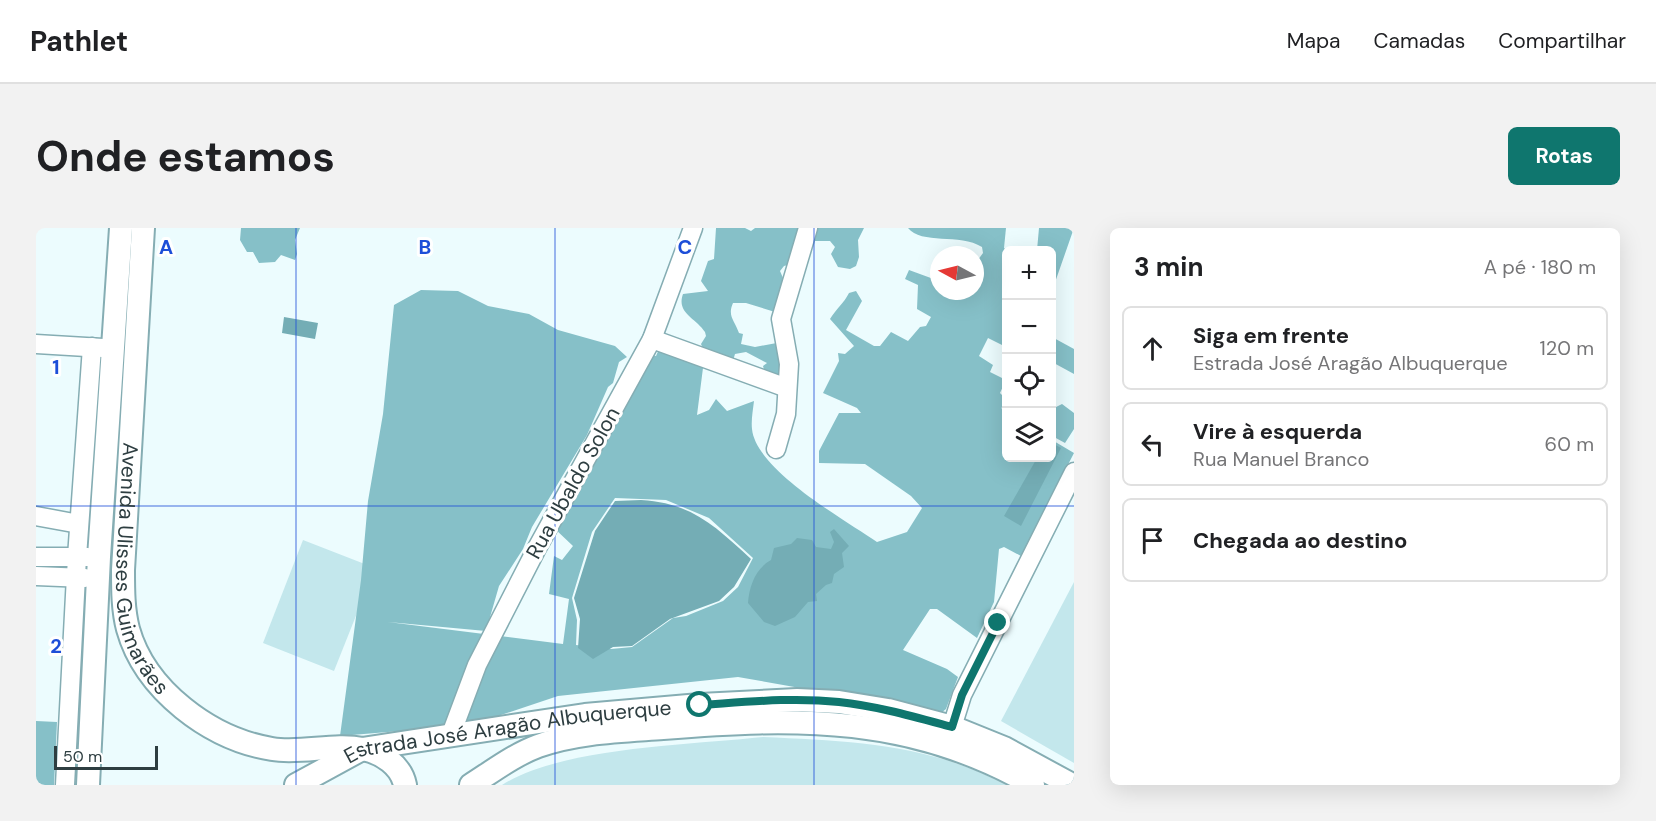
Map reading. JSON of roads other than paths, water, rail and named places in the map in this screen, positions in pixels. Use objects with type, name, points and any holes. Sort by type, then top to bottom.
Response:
[{"type":"main road","name":"Avenida Ulisses Guimarães","points":[[88,785],[87,567],[105,472],[103,348],[121,228]]},
{"type":"main road","name":"Avenida Ulisses Guimarães","points":[[143,228],[123,604],[128,630],[137,651],[156,681],[178,704],[209,726],[247,742],[272,749],[362,749]]},
{"type":"main road","points":[[105,472],[129,474]]},
{"type":"main road","name":"Estrada José Aragão Albuquerque","points":[[296,785],[362,749],[585,715],[711,704],[796,700],[839,702],[868,707],[952,727],[1004,748],[1072,785]]},
{"type":"main road","name":"Estrada José Aragão Albuquerque","points":[[471,785],[523,752],[558,739],[667,728],[793,720],[865,727],[945,745],[1011,772],[1033,785]]},
{"type":"main road","points":[[362,749],[394,763],[405,785]]},
{"type":"street","name":"Rua Ubaldo Solon","points":[[450,737],[477,664],[537,548],[652,339],[693,228]]},
{"type":"street","points":[[776,449],[786,414],[789,364],[781,319],[808,228]]},
{"type":"street","points":[[652,339],[787,388]]},
{"type":"street","points":[[36,344],[103,348],[79,524],[87,567],[65,785]]},
{"type":"street","points":[[952,727],[962,695],[1074,472]]},
{"type":"street","points":[[36,516],[79,524]]},
{"type":"street","points":[[36,557],[87,567]]},
{"type":"street","points":[[36,576],[87,567]]}]
